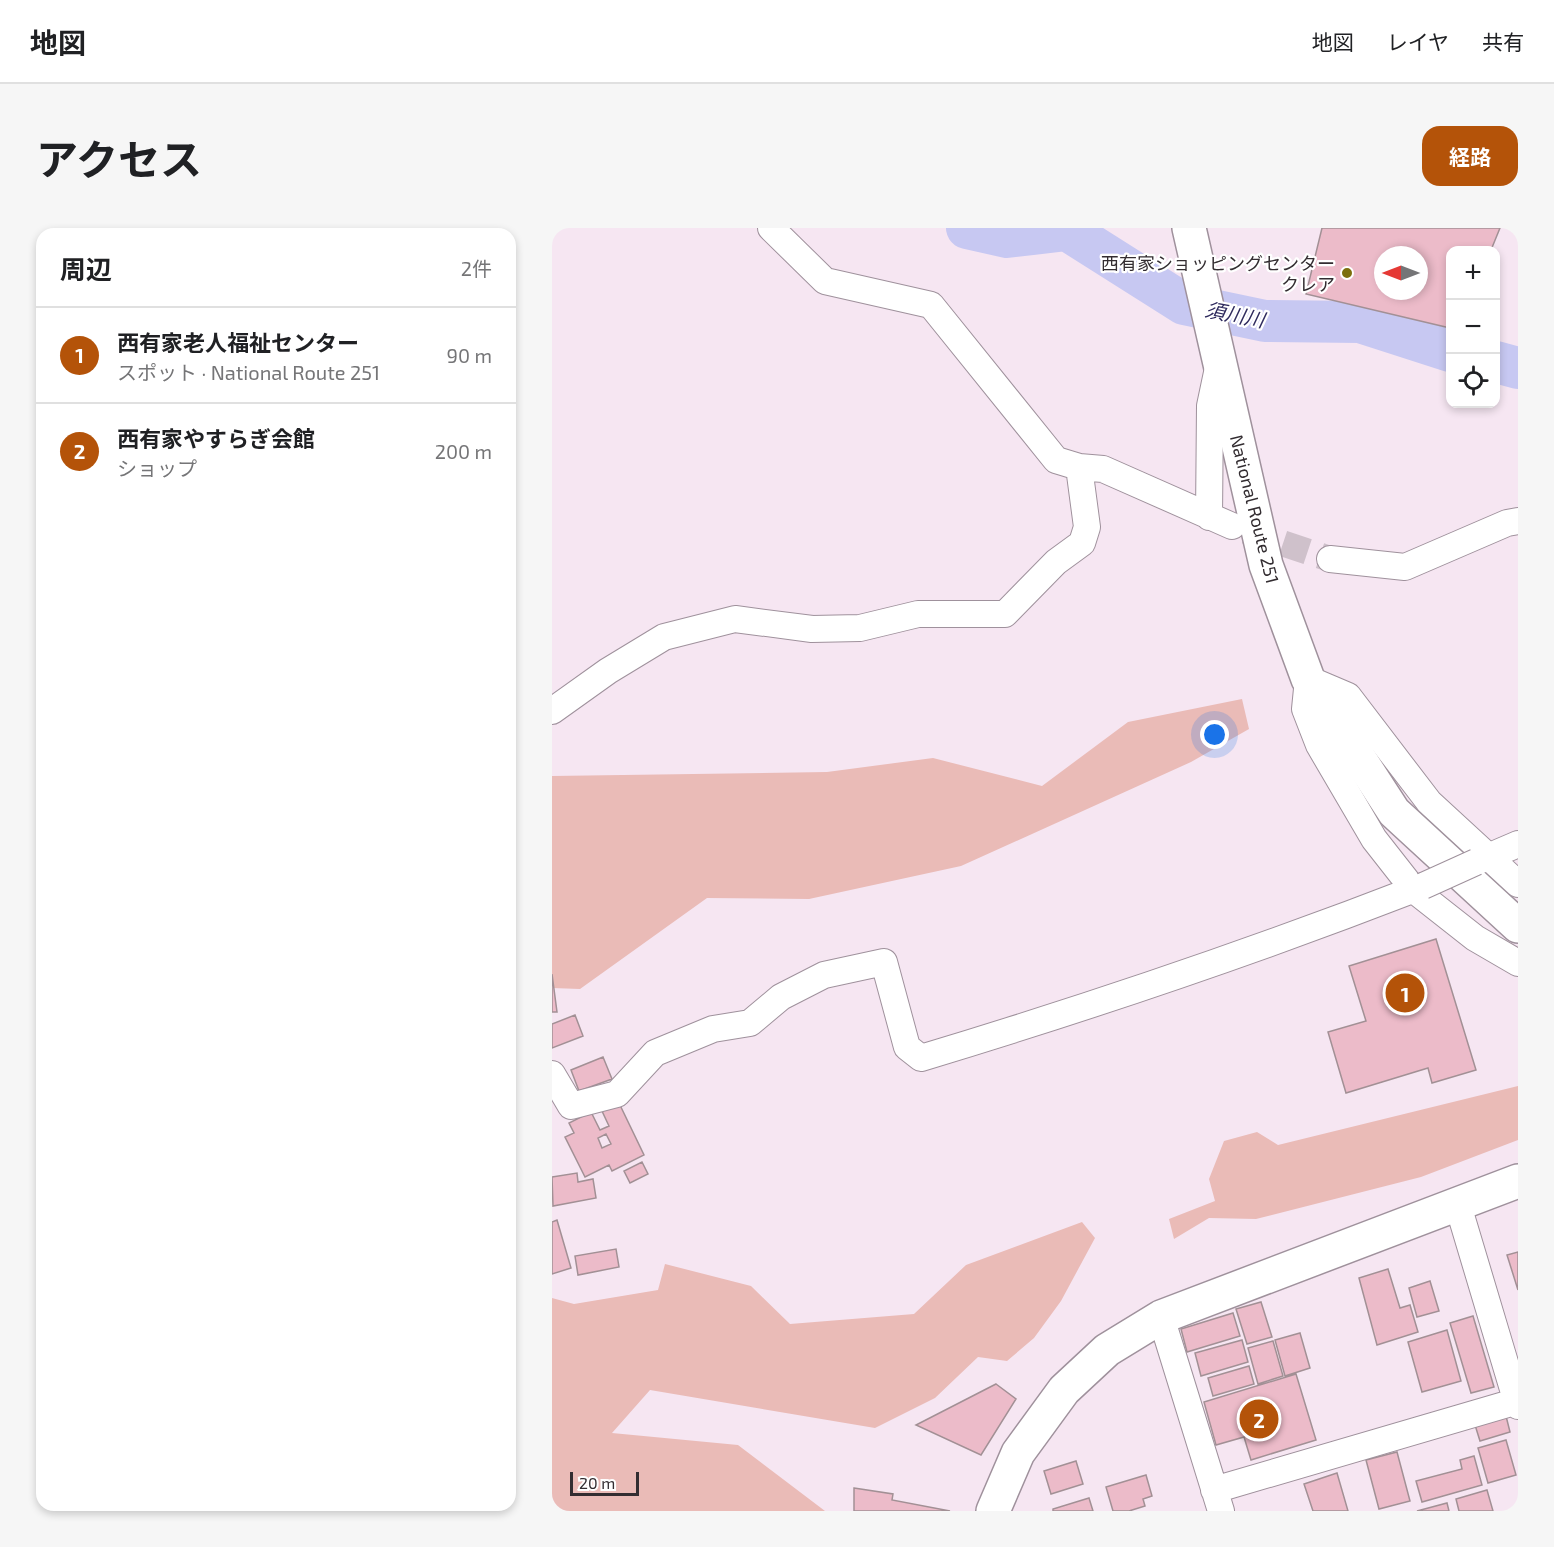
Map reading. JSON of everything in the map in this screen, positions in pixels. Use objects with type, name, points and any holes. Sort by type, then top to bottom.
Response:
[{"type":"main road","name":"National Route 251","points":[[1190,228],[1266,565],[1308,679],[1394,812],[1518,926]]},
{"type":"main road","points":[[993,1511],[1018,1453],[1064,1390],[1107,1350],[1161,1317],[1457,1202],[1518,1181]]},
{"type":"street","points":[[771,228],[825,280],[931,305],[1056,460],[1079,467],[1103,469],[1220,521],[1210,405],[1220,361]]},
{"type":"street","points":[[552,711],[608,671],[664,637],[735,619],[812,629],[861,628],[918,614],[1005,614],[1056,562],[1082,543],[1087,527],[1079,467]]},
{"type":"street","points":[[1330,559],[1406,567],[1507,523],[1518,521]]},
{"type":"street","points":[[1518,884],[1481,860],[1429,802],[1348,696],[1308,679],[1305,709],[1319,745],[1374,839],[1419,888],[1475,938],[1518,963]]},
{"type":"street","points":[[552,1074],[571,1106],[617,1094],[655,1053],[714,1029],[750,1023],[781,997],[824,975],[884,962],[907,1047],[921,1058],[1046,1021],[1317,927],[1419,888],[1518,844]]},
{"type":"street","points":[[1161,1317],[1218,1501],[1518,1403],[1457,1202]]},
{"type":"shaded area","points":[[1242,699],[1249,729],[1191,762],[961,866],[809,899],[707,898],[580,989],[552,988],[552,776],[827,772],[933,758],[1042,786],[1128,722]]},
{"type":"shaded area","points":[[1518,1086],[1518,1140],[1421,1177],[1256,1219],[1209,1218],[1174,1239],[1169,1219],[1215,1201],[1209,1179],[1224,1141],[1257,1132],[1278,1145]]},
{"type":"shaded area","points":[[1082,1222],[1095,1238],[1061,1301],[1034,1338],[1007,1361],[978,1357],[935,1398],[875,1428],[650,1390],[612,1433],[738,1445],[825,1511],[552,1511],[552,1298],[574,1304],[658,1290],[665,1264],[751,1286],[790,1324],[914,1314],[966,1265]]},
{"type":"building","name":"西有家ショッピングセンター クレア","points":[[1322,228],[1500,228],[1493,246],[1446,246],[1446,327],[1306,294]]},
{"type":"building","points":[[1436,939],[1476,1070],[1432,1083],[1428,1068],[1346,1093],[1328,1032],[1366,1021],[1349,966]]},
{"type":"building","points":[[552,974],[557,1012],[552,1012]]},
{"type":"building","points":[[575,1015],[583,1036],[552,1048],[552,1024]]},
{"type":"building","points":[[603,1057],[612,1079],[579,1091],[571,1070]]},
{"type":"building","points":[[619,1103],[644,1155],[612,1171],[609,1165],[585,1177],[565,1137],[574,1133],[569,1123],[591,1112],[600,1130],[609,1126],[602,1111]],"holes":[[[606,1134],[611,1144],[602,1148],[598,1138]]]},
{"type":"building","points":[[642,1162],[648,1174],[630,1183],[624,1171]]},
{"type":"building","points":[[577,1173],[578,1182],[593,1179],[596,1198],[553,1206],[552,1177]]},
{"type":"building","points":[[557,1220],[571,1268],[552,1274],[552,1222]]},
{"type":"building","points":[[616,1249],[619,1267],[578,1275],[575,1256]]},
{"type":"building","points":[[1518,1252],[1518,1290],[1507,1255]]},
{"type":"building","points":[[1388,1269],[1400,1308],[1410,1305],[1418,1332],[1377,1345],[1359,1278]]},
{"type":"building","points":[[1430,1281],[1439,1311],[1417,1317],[1409,1288]]},
{"type":"building","points":[[1261,1302],[1272,1337],[1247,1344],[1236,1309]]},
{"type":"building","points":[[1233,1313],[1240,1336],[1187,1352],[1181,1329]]},
{"type":"building","points":[[1473,1316],[1494,1387],[1471,1393],[1450,1323]]},
{"type":"building","points":[[1447,1330],[1461,1381],[1422,1392],[1408,1342]]},
{"type":"building","points":[[1300,1333],[1310,1368],[1285,1376],[1275,1340]]},
{"type":"building","points":[[1242,1340],[1248,1362],[1201,1376],[1195,1353]]},
{"type":"building","points":[[1273,1341],[1283,1376],[1258,1384],[1248,1348]]},
{"type":"building","points":[[1249,1366],[1254,1384],[1213,1396],[1208,1378]]},
{"type":"building","points":[[1296,1374],[1316,1440],[1251,1460],[1244,1437],[1216,1445],[1204,1402]]},
{"type":"building","points":[[996,1384],[1016,1399],[981,1455],[916,1425]]},
{"type":"building","points":[[1506,1416],[1510,1432],[1480,1441],[1475,1425]]},
{"type":"building","points":[[1506,1440],[1516,1475],[1488,1483],[1478,1448]]},
{"type":"building","points":[[1397,1452],[1410,1501],[1379,1509],[1366,1460]]},
{"type":"building","points":[[1474,1456],[1482,1485],[1422,1502],[1416,1481],[1462,1469],[1460,1460]]},
{"type":"building","points":[[1076,1461],[1083,1484],[1051,1494],[1044,1471]]},
{"type":"building","points":[[1337,1473],[1348,1511],[1313,1511],[1304,1484]]},
{"type":"building","points":[[1146,1475],[1152,1496],[1143,1499],[1145,1506],[1129,1511],[1113,1511],[1106,1487]]},
{"type":"building","points":[[854,1488],[893,1494],[892,1500],[950,1511],[854,1511]]},
{"type":"building","points":[[1487,1490],[1493,1511],[1459,1511],[1456,1499]]},
{"type":"building","points":[[1089,1498],[1093,1511],[1053,1511],[1053,1509]]},
{"type":"building","points":[[1447,1503],[1449,1511],[1417,1511]]},
{"type":"waterway","name":"須川川","points":[[967,228],[1007,237],[1067,230],[1184,304],[1265,321],[1360,322],[1446,350]]},
{"type":"waterway","name":"須川川","points":[[1500,363],[1518,368]]},
{"type":"tunnel","points":[[1246,531],[1330,559]]},
{"type":"place","name":"西有家ショッピングセンター クレア","points":[[1347,273]]},
{"type":"place","name":"西有家老人福祉センター","points":[[1405,993]]},
{"type":"place","name":"西有家やすらぎ会館","points":[[1259,1419]]}]
